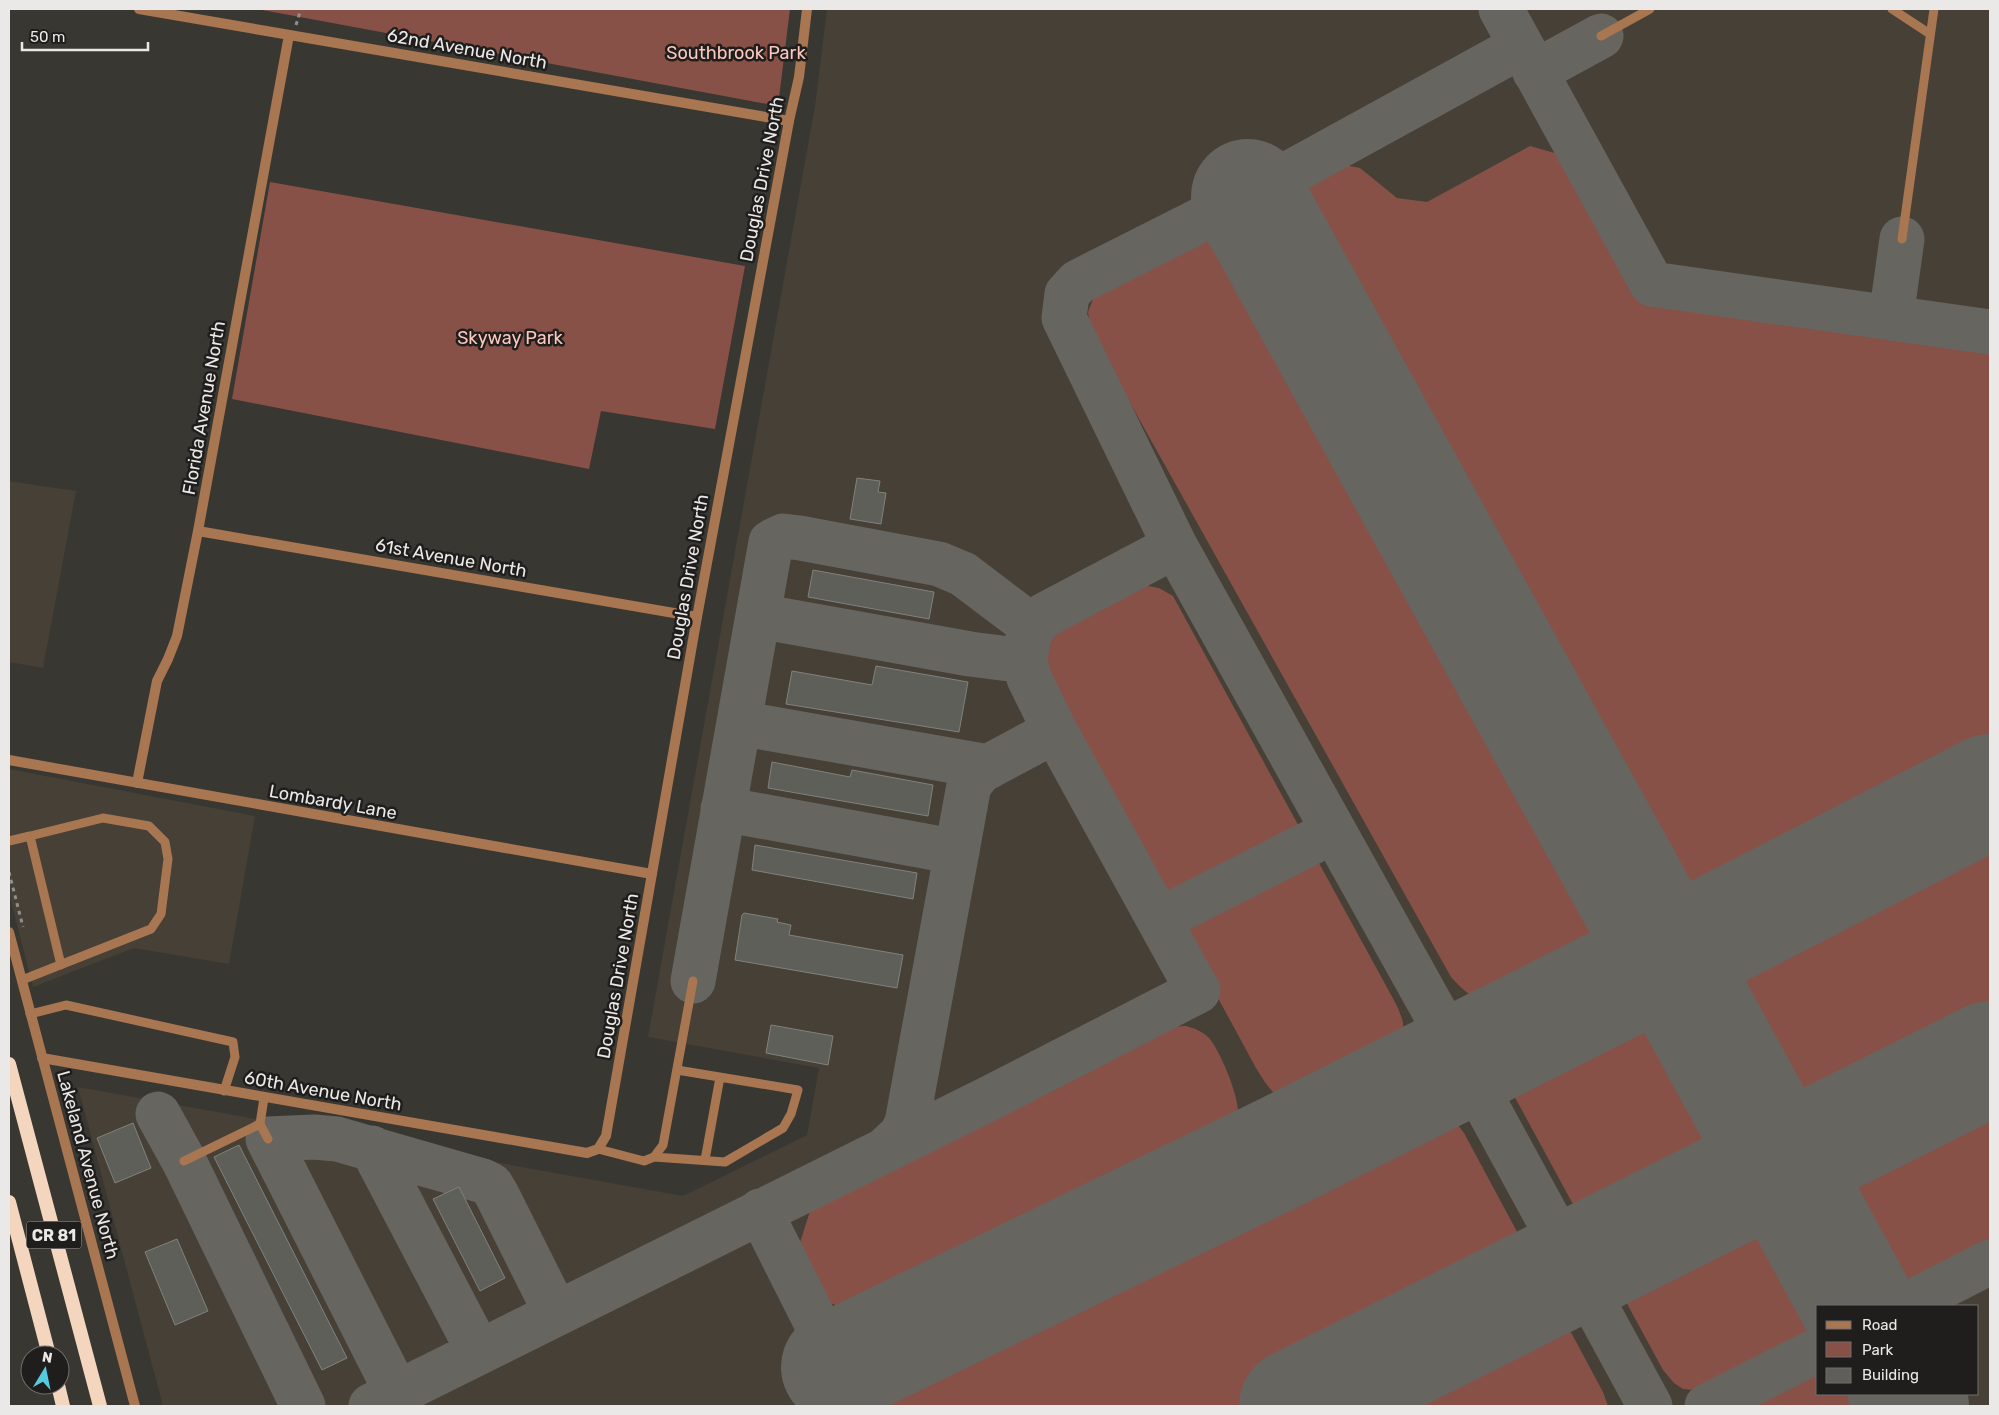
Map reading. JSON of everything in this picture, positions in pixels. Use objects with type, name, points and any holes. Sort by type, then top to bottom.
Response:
[{"type":"highway","name":"CR 81","points":[[9,1064],[100,1406]]},
{"type":"highway","name":"CR 81","points":[[9,1202],[46,1345]]},
{"type":"street","name":"62nd Avenue North","points":[[139,9],[789,121]]},
{"type":"street","name":"Douglas Drive North","points":[[598,1149],[606,1136],[697,617],[789,121],[799,77],[807,9]]},
{"type":"street","name":"Florida Avenue North","points":[[137,783],[156,681],[168,660],[177,636],[289,34]]},
{"type":"street","name":"61st Avenue North","points":[[198,531],[697,617]]},
{"type":"street","name":"Lombardy Lane","points":[[9,760],[652,874]]},
{"type":"street","name":"Lakeland Avenue North","points":[[9,932],[135,1406]]},
{"type":"street","name":"60th Avenue North","points":[[42,1058],[587,1154],[598,1149]]},
{"type":"lane","points":[[1601,36],[1650,9]]},
{"type":"lane","points":[[1892,9],[1930,34]]},
{"type":"lane","points":[[1902,239],[1934,9]]},
{"type":"lane","points":[[9,841],[103,818],[149,826],[164,842],[168,859],[161,914],[151,929],[22,980]]},
{"type":"lane","points":[[30,836],[61,964]]},
{"type":"lane","points":[[654,1157],[663,1145],[693,981]]},
{"type":"lane","points":[[30,1014],[66,1005],[233,1042],[235,1057],[224,1091]]},
{"type":"lane","points":[[598,1149],[644,1161],[654,1157],[725,1162],[783,1128],[791,1114],[798,1090],[677,1070]]},
{"type":"lane","points":[[705,1160],[720,1077]]},
{"type":"lane","points":[[264,1098],[260,1124],[268,1139]]},
{"type":"lane","points":[[184,1161],[260,1124]]},
{"type":"shaded area","points":[[827,9],[1990,9],[1990,1406],[163,1406],[78,1087],[683,1196],[807,1135],[819,1068],[648,1037],[815,106]]},
{"type":"shaded area","points":[[9,481],[76,491],[43,668],[9,662]]},
{"type":"shaded area","points":[[9,769],[255,816],[229,964],[134,948],[33,987],[9,893]]},
{"type":"green space","name":"Southbrook Park","points":[[257,9],[790,9],[778,106]]},
{"type":"green space","points":[[1530,146],[1558,154],[1628,281],[1671,301],[1990,349],[1990,751],[1733,881],[1706,889],[1695,890],[1677,884],[1651,857],[1296,215],[1299,185],[1339,164],[1360,168],[1397,198],[1427,202]]},
{"type":"green space","name":"Skyway Park","points":[[270,182],[745,266],[715,429],[601,411],[589,469],[232,399]]},
{"type":"green space","points":[[1203,237],[1223,239],[1231,243],[1244,258],[1602,903],[1607,918],[1605,937],[1590,954],[1508,994],[1486,1000],[1476,998],[1451,977],[1105,358],[1090,327],[1088,312],[1093,299],[1106,284]]},
{"type":"green space","points":[[1143,585],[1159,588],[1173,596],[1402,1018],[1403,1033],[1398,1043],[1389,1052],[1361,1071],[1305,1098],[1288,1100],[1281,1098],[1270,1089],[1256,1068],[1040,670],[1041,649],[1050,630],[1124,591]]},
{"type":"green space","points":[[1990,818],[1990,1244],[1924,1277],[1898,1283],[1888,1282],[1880,1276],[1870,1262],[1725,999],[1722,979],[1727,964],[1752,938]]},
{"type":"green space","points":[[1635,1001],[1650,1004],[1663,1015],[1686,1053],[1817,1303],[1815,1322],[1805,1338],[1704,1391],[1683,1389],[1674,1383],[1663,1370],[1511,1090],[1515,1070],[1527,1053],[1621,1006]]},
{"type":"green space","points":[[1185,1026],[1204,1033],[1209,1038],[1230,1078],[1237,1102],[1238,1121],[1233,1131],[1227,1136],[1217,1143],[873,1318],[821,1300],[796,1255],[812,1205],[1170,1027]]},
{"type":"green space","points":[[1415,1109],[1437,1111],[1454,1121],[1464,1133],[1603,1392],[1608,1406],[887,1406],[898,1374],[931,1353]]},
{"type":"green space","points":[[1816,1366],[1816,1395],[1870,1395],[1876,1406],[1732,1406]]},
{"type":"building","points":[[857,478],[880,481],[878,492],[886,493],[881,524],[850,519]]},
{"type":"building","points":[[813,570],[934,592],[929,619],[808,597]]},
{"type":"building","points":[[876,666],[968,682],[959,732],[786,704],[792,671],[872,685]]},
{"type":"building","points":[[772,762],[850,777],[852,770],[933,785],[928,816],[768,788]]},
{"type":"building","points":[[755,845],[917,873],[913,899],[752,870]]},
{"type":"building","points":[[744,913],[778,919],[777,922],[791,925],[789,935],[903,955],[897,988],[735,960],[742,915]]},
{"type":"building","points":[[771,1025],[833,1036],[828,1065],[766,1053]]},
{"type":"building","points":[[133,1123],[151,1168],[115,1183],[97,1138]]},
{"type":"building","points":[[239,1145],[347,1358],[322,1370],[214,1157]]},
{"type":"building","points":[[459,1187],[505,1278],[480,1291],[433,1199]]},
{"type":"building","points":[[177,1239],[208,1311],[175,1325],[145,1252]]},
{"type":"taxiway","points":[[1501,9],[1652,284],[1990,332]]},
{"type":"taxiway","points":[[1535,72],[1601,36]]},
{"type":"taxiway","points":[[1521,46],[1248,196],[1078,282],[1067,294],[1064,318],[1175,546],[1462,1061],[1650,1406]]},
{"type":"taxiway","points":[[1891,318],[1902,239]]},
{"type":"taxiway","points":[[693,981],[771,542],[783,536],[800,538],[939,564],[963,574],[1033,627]]},
{"type":"taxiway","points":[[371,1406],[990,1098],[1198,991],[1055,731],[1029,678],[1025,661],[1028,638],[1033,627],[1043,616],[1175,546]]},
{"type":"taxiway","points":[[758,616],[970,654],[1025,661]]},
{"type":"taxiway","points":[[739,723],[988,767]]},
{"type":"taxiway","points":[[886,1149],[901,1135],[907,1123],[969,785],[980,771],[1055,731]]},
{"type":"taxiway","points":[[723,809],[957,852]]},
{"type":"taxiway","points":[[1159,920],[1334,831]]},
{"type":"taxiway","points":[[158,1114],[184,1161],[303,1406]]},
{"type":"taxiway","points":[[397,1393],[268,1139],[314,1137],[337,1139],[483,1181],[491,1185],[556,1313]]},
{"type":"taxiway","points":[[372,1148],[479,1352]]},
{"type":"taxiway","points":[[760,1211],[858,1406]]},
{"type":"taxiway","points":[[1906,1305],[1990,1262]]},
{"type":"taxiway","points":[[1707,1406],[1816,1351]]},
{"type":"runway","points":[[1248,196],[1668,957],[1857,1305]]},
{"type":"runway","points":[[838,1367],[1285,1150],[1668,957],[1990,791]]},
{"type":"runway","points":[[1296,1406],[1990,1058]]},
{"type":"runway","points":[[1906,1395],[1912,1406]]}]
